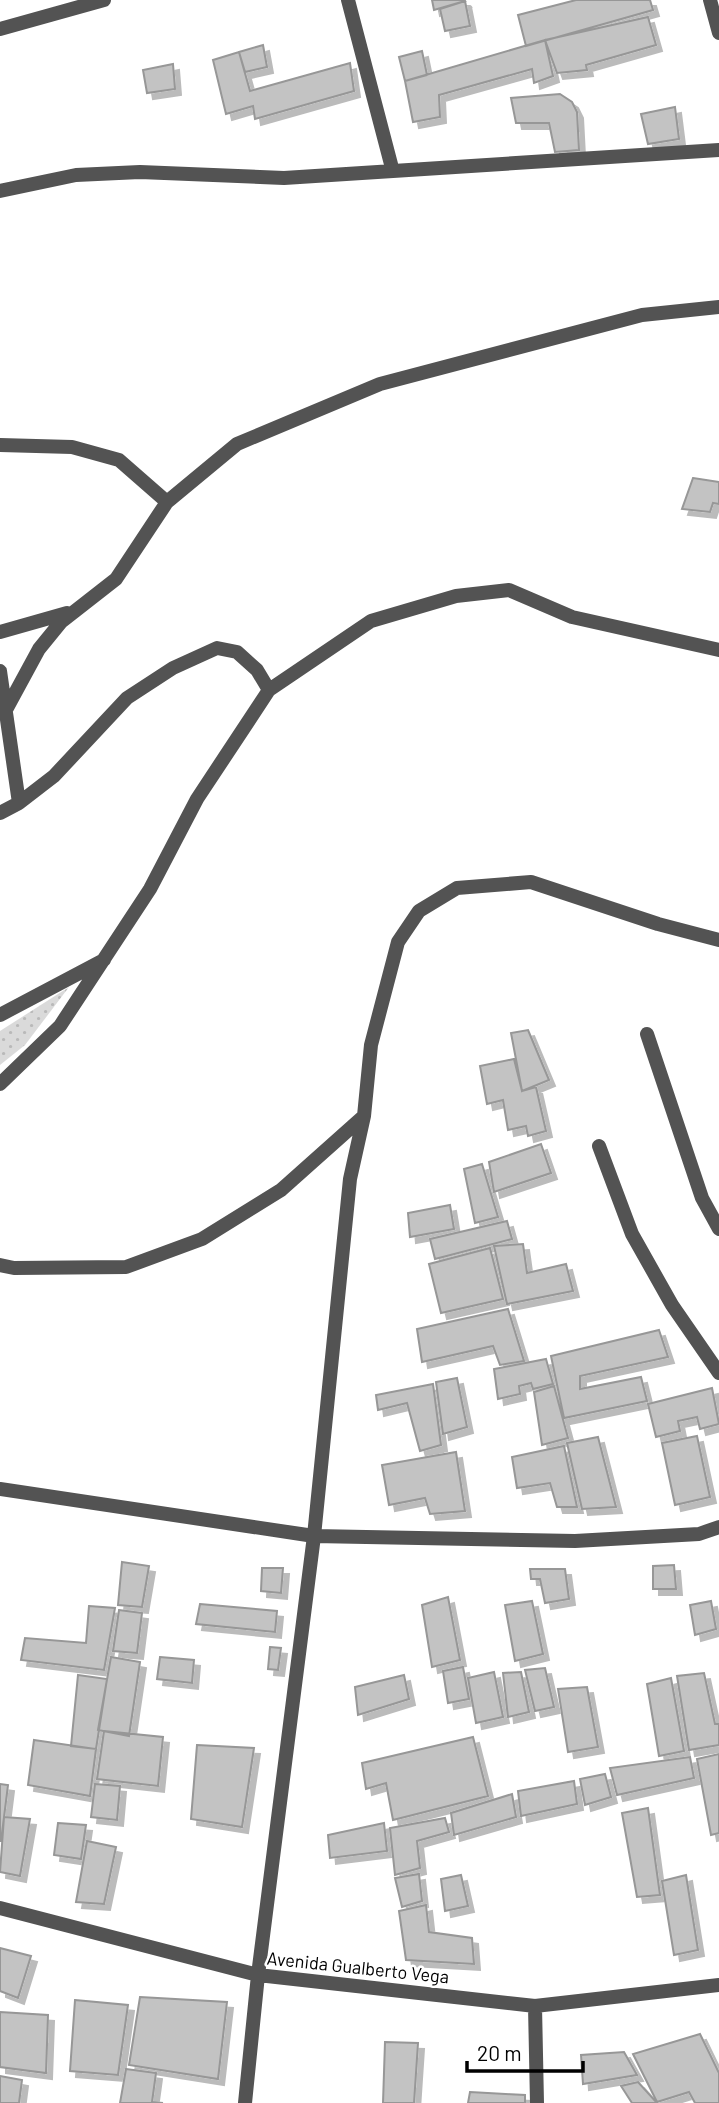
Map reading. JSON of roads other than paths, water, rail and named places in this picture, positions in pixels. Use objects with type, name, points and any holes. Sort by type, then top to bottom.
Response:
[{"type":"street","points":[[0,29],[104,0]]},
{"type":"street","points":[[348,0],[392,168]]},
{"type":"street","points":[[710,0],[719,33]]},
{"type":"street","points":[[0,191],[76,175],[140,172],[284,178],[392,168],[719,150]]},
{"type":"street","points":[[7,708],[39,649],[75,610],[116,579],[167,502],[237,444],[380,384],[642,315],[719,307]]},
{"type":"street","points":[[0,445],[72,447],[119,460],[167,502]]},
{"type":"street","points":[[0,1084],[60,1026],[107,958],[150,889],[197,799],[269,690],[371,621],[456,596],[509,590],[572,617],[719,650]]},
{"type":"street","points":[[0,632],[75,610]]},
{"type":"street","points":[[0,813],[19,803],[54,776],[127,698],[173,667],[217,648],[237,652],[257,670],[269,690]]},
{"type":"street","points":[[0,671],[19,803]]},
{"type":"street","points":[[245,2103],[258,1975],[314,1536],[351,1179],[364,1116],[371,1045],[398,942],[419,911],[457,888],[531,882],[658,925],[719,940]]},
{"type":"street","points":[[0,1015],[107,958]]},
{"type":"street","points":[[647,1034],[702,1198],[719,1229]]},
{"type":"street","points":[[0,1265],[127,1267],[202,1239],[281,1190],[364,1116]]},
{"type":"street","points":[[599,1146],[632,1234],[672,1305],[719,1373]]},
{"type":"street","points":[[0,1489],[314,1536],[575,1541],[699,1535],[719,1527]]},
{"type":"street","name":"Avenida Gualberto Vega","points":[[0,1908],[258,1975],[535,2006],[719,1985]]},
{"type":"street","points":[[535,2006],[537,2103]]}]
